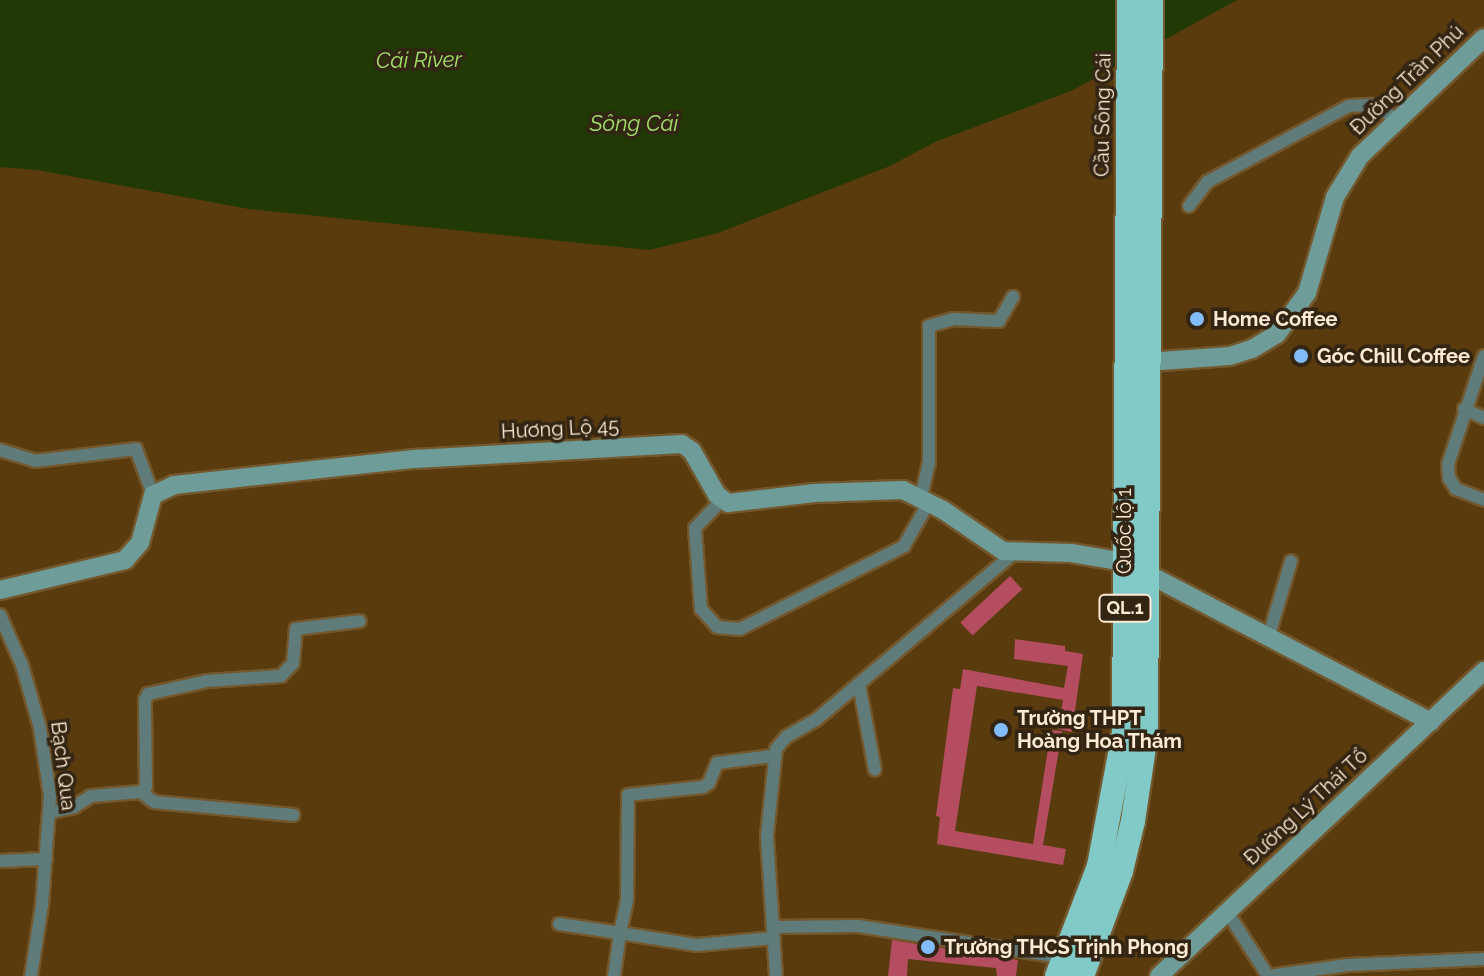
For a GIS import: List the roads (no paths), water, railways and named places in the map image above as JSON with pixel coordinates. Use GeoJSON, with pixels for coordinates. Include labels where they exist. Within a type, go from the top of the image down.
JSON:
{"type":"FeatureCollection","features":[{"type":"Feature","properties":{"kind":"highway","name":"Cầu Sông Cái"},"geometry":{"type":"LineString","coordinates":[[1129,0],[1137,226]]}},
{"type":"Feature","properties":{"kind":"highway","name":"QL.1"},"geometry":{"type":"LineString","coordinates":[[1137,226],[1151,0]]}},
{"type":"Feature","properties":{"kind":"highway","name":"Quốc lộ 1"},"geometry":{"type":"LineString","coordinates":[[1069,970],[1121,871],[1141,776],[1148,693],[1147,362],[1137,226]]}},
{"type":"Feature","properties":{"kind":"highway","name":"Quốc lộ 1"},"geometry":{"type":"LineString","coordinates":[[1069,970],[1099,866],[1119,773],[1126,694],[1125,562],[1137,226]]}},
{"type":"Feature","properties":{"kind":"street","name":"Đường Trần Phú"},"geometry":{"type":"LineString","coordinates":[[1147,362],[1230,356],[1252,349],[1277,334],[1295,314],[1312,282],[1342,183],[1367,148],[1484,38]]}},
{"type":"Feature","properties":{"kind":"street"},"geometry":{"type":"LineString","coordinates":[[1189,206],[1207,182],[1349,106],[1371,105],[1397,119]]}},
{"type":"Feature","properties":{"kind":"street"},"geometry":{"type":"LineString","coordinates":[[1013,297],[999,321],[963,319],[929,326],[929,463],[925,500],[904,546],[740,629],[717,627],[701,609],[695,528],[722,500],[733,503],[814,493],[903,490],[925,500],[994,547],[1013,554],[1082,554],[1125,562],[1431,722]]}},
{"type":"Feature","properties":{"kind":"street"},"geometry":{"type":"LineString","coordinates":[[1484,356],[1448,464],[1449,478],[1456,489],[1484,500]]}},
{"type":"Feature","properties":{"kind":"street"},"geometry":{"type":"LineString","coordinates":[[1464,409],[1484,418]]}},
{"type":"Feature","properties":{"kind":"street","name":"Hương Lộ 45"},"geometry":{"type":"LineString","coordinates":[[153,495],[168,487],[194,482],[415,459],[682,444],[692,451],[722,500]]}},
{"type":"Feature","properties":{"kind":"street"},"geometry":{"type":"LineString","coordinates":[[0,450],[35,461],[136,449],[153,495],[140,543],[125,560],[0,590]]}},
{"type":"Feature","properties":{"kind":"street"},"geometry":{"type":"LineString","coordinates":[[776,976],[767,835],[773,756],[786,737],[817,719],[1013,554]]}},
{"type":"Feature","properties":{"kind":"street"},"geometry":{"type":"LineString","coordinates":[[1269,635],[1291,561]]}},
{"type":"Feature","properties":{"kind":"street","name":"Bạch Qua"},"geometry":{"type":"LineString","coordinates":[[0,615],[22,665],[40,728],[51,812],[31,976]]}},
{"type":"Feature","properties":{"kind":"street"},"geometry":{"type":"LineString","coordinates":[[51,812],[74,807],[91,796],[141,792],[146,787],[145,700],[148,694],[207,681],[281,676],[293,663],[296,629],[360,621]]}},
{"type":"Feature","properties":{"kind":"street","name":"Đường Lý Thái Tổ"},"geometry":{"type":"LineString","coordinates":[[1159,976],[1226,910],[1482,678]]}},
{"type":"Feature","properties":{"kind":"street"},"geometry":{"type":"LineString","coordinates":[[859,684],[875,770]]}},
{"type":"Feature","properties":{"kind":"street"},"geometry":{"type":"LineString","coordinates":[[614,976],[627,899],[628,795],[703,787],[708,785],[721,761],[773,756]]}},
{"type":"Feature","properties":{"kind":"street"},"geometry":{"type":"LineString","coordinates":[[141,792],[154,802],[293,815]]}},
{"type":"Feature","properties":{"kind":"street"},"geometry":{"type":"LineString","coordinates":[[0,861],[46,859]]}},
{"type":"Feature","properties":{"kind":"street"},"geometry":{"type":"LineString","coordinates":[[1226,910],[1268,976],[1348,965],[1484,959]]}},
{"type":"Feature","properties":{"kind":"street"},"geometry":{"type":"LineString","coordinates":[[559,924],[697,945],[774,932],[858,926],[1069,970]]}},
{"type":"Feature","properties":{"kind":"water","name":"Sông Cái"},"geometry":{"type":"Polygon","coordinates":[[[0,0],[1237,0],[1073,90],[935,142],[890,166],[718,233],[649,250],[249,209],[37,170],[0,167],[0,0]]]}},
{"type":"Feature","properties":{"kind":"place","name":"Home Coffee"},"geometry":{"type":"Point","coordinates":[1197,319]}},
{"type":"Feature","properties":{"kind":"place","name":"Góc Chill Coffee"},"geometry":{"type":"Point","coordinates":[1301,356]}},
{"type":"Feature","properties":{"kind":"place","name":"Trường THPT Hoàng Hoa Thám"},"geometry":{"type":"Point","coordinates":[1001,730]}},
{"type":"Feature","properties":{"kind":"place","name":"Trường THCS Trịnh Phong"},"geometry":{"type":"Point","coordinates":[928,947]}},
{"type":"Feature","properties":{"kind":"water label","name":"Cái River"},"geometry":{"type":"Point","coordinates":[419,60]}}]}
